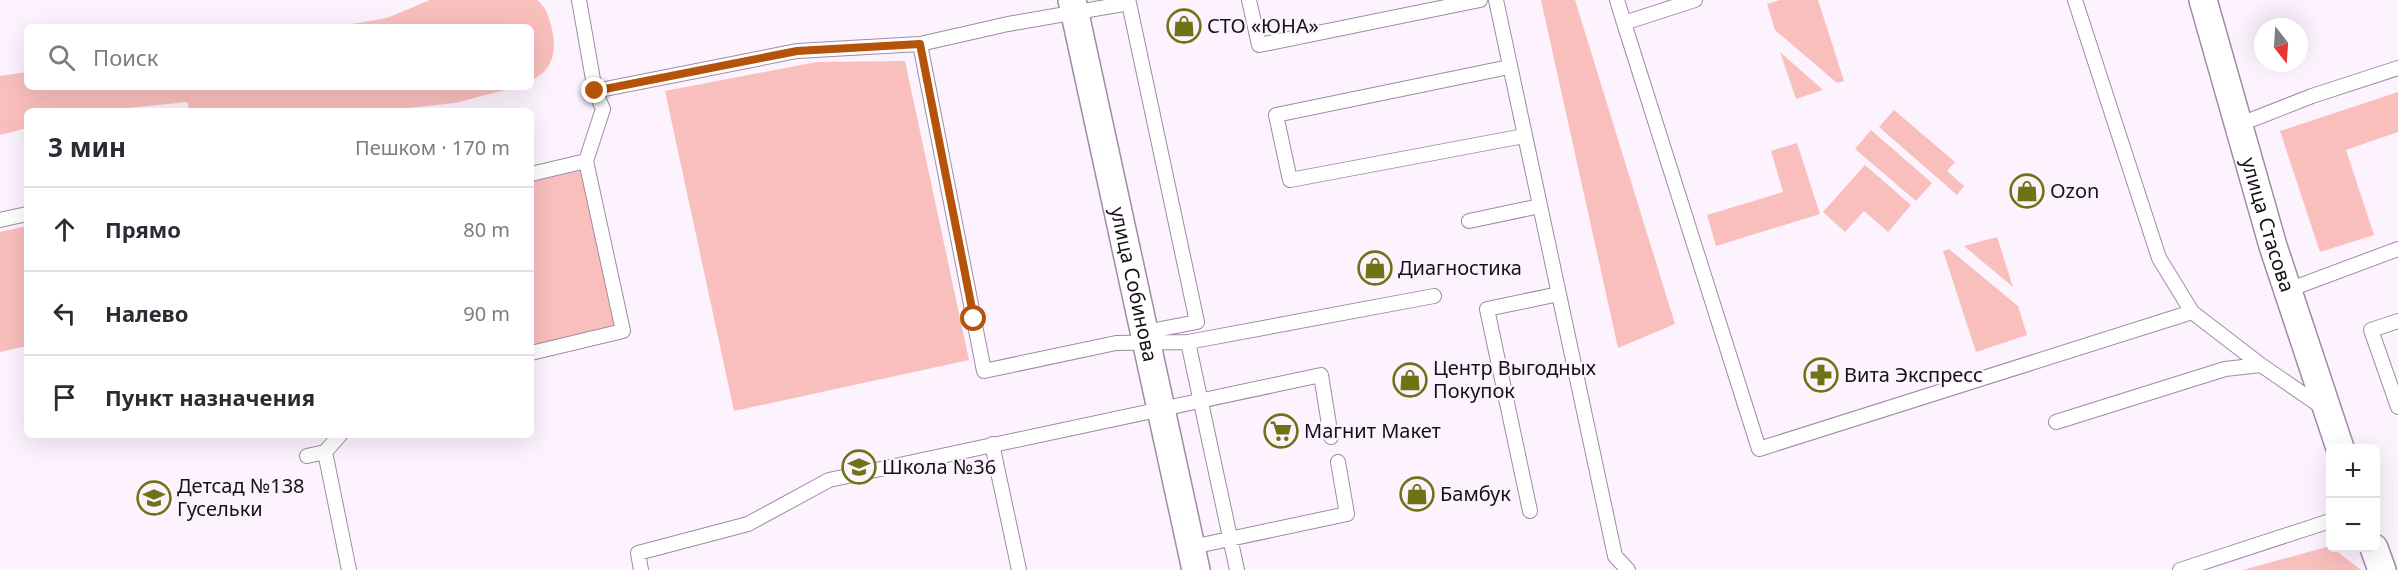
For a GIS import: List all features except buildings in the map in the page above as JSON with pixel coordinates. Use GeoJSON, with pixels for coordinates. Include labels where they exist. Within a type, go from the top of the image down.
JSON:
{"type":"FeatureCollection","features":[{"type":"Feature","properties":{"kind":"street","name":"улица Стасова"},"geometry":{"type":"LineString","coordinates":[[2203,0],[2288,290],[2339,444]]}},
{"type":"Feature","properties":{"kind":"street","name":"улица Собинова"},"geometry":{"type":"LineString","coordinates":[[1073,6],[1194,559]]}},
{"type":"Feature","properties":{"kind":"street"},"geometry":{"type":"LineString","coordinates":[[2375,552],[2382,570]]}},
{"type":"Feature","properties":{"kind":"lane"},"geometry":{"type":"LineString","coordinates":[[534,352],[623,331],[586,161],[603,109],[595,91],[579,0]]}},
{"type":"Feature","properties":{"kind":"lane"},"geometry":{"type":"LineString","coordinates":[[1249,0],[1259,45],[1425,5],[1480,0]]}},
{"type":"Feature","properties":{"kind":"lane"},"geometry":{"type":"LineString","coordinates":[[1497,0],[1509,67],[1615,556],[1628,570]]}},
{"type":"Feature","properties":{"kind":"lane"},"geometry":{"type":"LineString","coordinates":[[1617,0],[1759,449],[2192,312]]}},
{"type":"Feature","properties":{"kind":"lane"},"geometry":{"type":"LineString","coordinates":[[1624,23],[1695,0]]}},
{"type":"Feature","properties":{"kind":"lane"},"geometry":{"type":"LineString","coordinates":[[2075,0],[2159,258],[2192,312],[2261,365],[2328,410]]}},
{"type":"Feature","properties":{"kind":"lane"},"geometry":{"type":"LineString","coordinates":[[595,91],[797,51],[920,44],[1008,24],[1073,6],[1129,3],[1197,322],[1146,337],[984,371],[920,44]]}},
{"type":"Feature","properties":{"kind":"lane"},"geometry":{"type":"LineString","coordinates":[[1509,67],[1276,115],[1290,180],[1524,136]]}},
{"type":"Feature","properties":{"kind":"lane"},"geometry":{"type":"LineString","coordinates":[[2238,125],[2312,96],[2398,68]]}},
{"type":"Feature","properties":{"kind":"lane"},"geometry":{"type":"LineString","coordinates":[[534,173],[586,161]]}},
{"type":"Feature","properties":{"kind":"lane"},"geometry":{"type":"LineString","coordinates":[[1469,221],[1540,207]]}},
{"type":"Feature","properties":{"kind":"lane"},"geometry":{"type":"LineString","coordinates":[[0,220],[24,215]]}},
{"type":"Feature","properties":{"kind":"lane"},"geometry":{"type":"LineString","coordinates":[[2288,290],[2398,249]]}},
{"type":"Feature","properties":{"kind":"lane"},"geometry":{"type":"LineString","coordinates":[[1530,511],[1487,309],[1559,294]]}},
{"type":"Feature","properties":{"kind":"lane"},"geometry":{"type":"LineString","coordinates":[[1146,337],[1188,342],[1434,296]]}},
{"type":"Feature","properties":{"kind":"lane"},"geometry":{"type":"LineString","coordinates":[[2398,321],[2371,330],[2398,407]]}},
{"type":"Feature","properties":{"kind":"lane"},"geometry":{"type":"LineString","coordinates":[[1188,342],[1237,570]]}},
{"type":"Feature","properties":{"kind":"lane"},"geometry":{"type":"LineString","coordinates":[[2055,422],[2225,369],[2261,365]]}},
{"type":"Feature","properties":{"kind":"lane"},"geometry":{"type":"LineString","coordinates":[[641,570],[638,553],[748,524],[829,480],[1321,375],[1331,437]]}},
{"type":"Feature","properties":{"kind":"lane"},"geometry":{"type":"LineString","coordinates":[[307,456],[325,452],[337,438]]}},
{"type":"Feature","properties":{"kind":"lane"},"geometry":{"type":"LineString","coordinates":[[992,444],[1019,570]]}},
{"type":"Feature","properties":{"kind":"lane"},"geometry":{"type":"LineString","coordinates":[[325,452],[349,570]]}},
{"type":"Feature","properties":{"kind":"lane"},"geometry":{"type":"LineString","coordinates":[[1194,559],[1230,539],[1347,514],[1338,462]]}},
{"type":"Feature","properties":{"kind":"lane"},"geometry":{"type":"LineString","coordinates":[[2180,570],[2217,564],[2326,523]]}},
{"type":"Feature","properties":{"kind":"shaded area"},"geometry":{"type":"Polygon","coordinates":[[[430,0],[537,0],[547,13],[552,29],[554,45],[552,60],[549,66],[534,79],[534,24],[352,24],[387,18],[430,0]]]}},
{"type":"Feature","properties":{"kind":"shaded area"},"geometry":{"type":"Polygon","coordinates":[[[1541,0],[1575,0],[1675,324],[1618,348],[1541,0]]]}},
{"type":"Feature","properties":{"kind":"shaded area"},"geometry":{"type":"Polygon","coordinates":[[[1780,0],[1818,0],[1844,81],[1837,83],[1775,30],[1767,4],[1780,0]]]}},
{"type":"Feature","properties":{"kind":"shaded area"},"geometry":{"type":"Polygon","coordinates":[[[1780,52],[1823,90],[1796,99],[1780,52]]]}},
{"type":"Feature","properties":{"kind":"shaded area"},"geometry":{"type":"Polygon","coordinates":[[[905,61],[969,360],[734,411],[665,91],[817,62],[905,61]]]}},
{"type":"Feature","properties":{"kind":"shaded area"},"geometry":{"type":"Polygon","coordinates":[[[24,72],[24,90],[505,90],[455,103],[408,108],[189,108],[187,102],[128,108],[24,108],[24,129],[0,135],[0,76],[24,72]]]}},
{"type":"Feature","properties":{"kind":"shaded area"},"geometry":{"type":"Polygon","coordinates":[[[2398,92],[2398,132],[2346,150],[2374,235],[2320,252],[2280,131],[2398,92]]]}},
{"type":"Feature","properties":{"kind":"shaded area"},"geometry":{"type":"Polygon","coordinates":[[[1894,110],[1955,162],[1947,171],[1964,186],[1957,195],[1879,127],[1894,110]]]}},
{"type":"Feature","properties":{"kind":"shaded area"},"geometry":{"type":"Polygon","coordinates":[[[1871,130],[1932,183],[1916,201],[1855,149],[1871,130]]]}},
{"type":"Feature","properties":{"kind":"shaded area"},"geometry":{"type":"Polygon","coordinates":[[[1797,143],[1820,214],[1716,246],[1707,215],[1783,192],[1771,151],[1797,143]]]}},
{"type":"Feature","properties":{"kind":"shaded area"},"geometry":{"type":"Polygon","coordinates":[[[1865,165],[1911,205],[1888,232],[1864,211],[1845,232],[1823,212],[1865,165]]]}},
{"type":"Feature","properties":{"kind":"shaded area"},"geometry":{"type":"Polygon","coordinates":[[[582,170],[619,327],[534,346],[534,181],[582,170]]]}},
{"type":"Feature","properties":{"kind":"shaded area"},"geometry":{"type":"Polygon","coordinates":[[[24,227],[24,347],[0,352],[0,232],[24,227]]]}},
{"type":"Feature","properties":{"kind":"shaded area"},"geometry":{"type":"Polygon","coordinates":[[[1997,237],[2013,287],[1964,246],[1997,237]]]}},
{"type":"Feature","properties":{"kind":"shaded area"},"geometry":{"type":"Polygon","coordinates":[[[1949,249],[2018,306],[2027,335],[1976,352],[1943,251],[1949,249]]]}},
{"type":"Feature","properties":{"kind":"shaded area"},"geometry":{"type":"Polygon","coordinates":[[[2326,547],[2326,552],[2338,552],[2361,570],[2243,570],[2326,547]]]}},
{"type":"Feature","properties":{"kind":"place","name":"СТО «ЮНА»"},"geometry":{"type":"Point","coordinates":[1184,26]}},
{"type":"Feature","properties":{"kind":"place","name":"Ozon"},"geometry":{"type":"Point","coordinates":[2027,191]}},
{"type":"Feature","properties":{"kind":"place","name":"Диагностика"},"geometry":{"type":"Point","coordinates":[1375,268]}},
{"type":"Feature","properties":{"kind":"place","name":"Вита Экспресс"},"geometry":{"type":"Point","coordinates":[1821,375]}},
{"type":"Feature","properties":{"kind":"place","name":"Центр Выгодных Покупок"},"geometry":{"type":"Point","coordinates":[1410,380]}},
{"type":"Feature","properties":{"kind":"place","name":"Магнит Макет"},"geometry":{"type":"Point","coordinates":[1281,431]}},
{"type":"Feature","properties":{"kind":"place","name":"Школа №36"},"geometry":{"type":"Point","coordinates":[859,467]}},
{"type":"Feature","properties":{"kind":"place","name":"Бамбук"},"geometry":{"type":"Point","coordinates":[1417,494]}},
{"type":"Feature","properties":{"kind":"place","name":"Детсад №138 Гусельки"},"geometry":{"type":"Point","coordinates":[154,498]}},
{"type":"Feature","properties":{"kind":"route"},"geometry":{"type":"LineString","coordinates":[[595,91],[797,51],[920,44],[974,319]]}}]}
